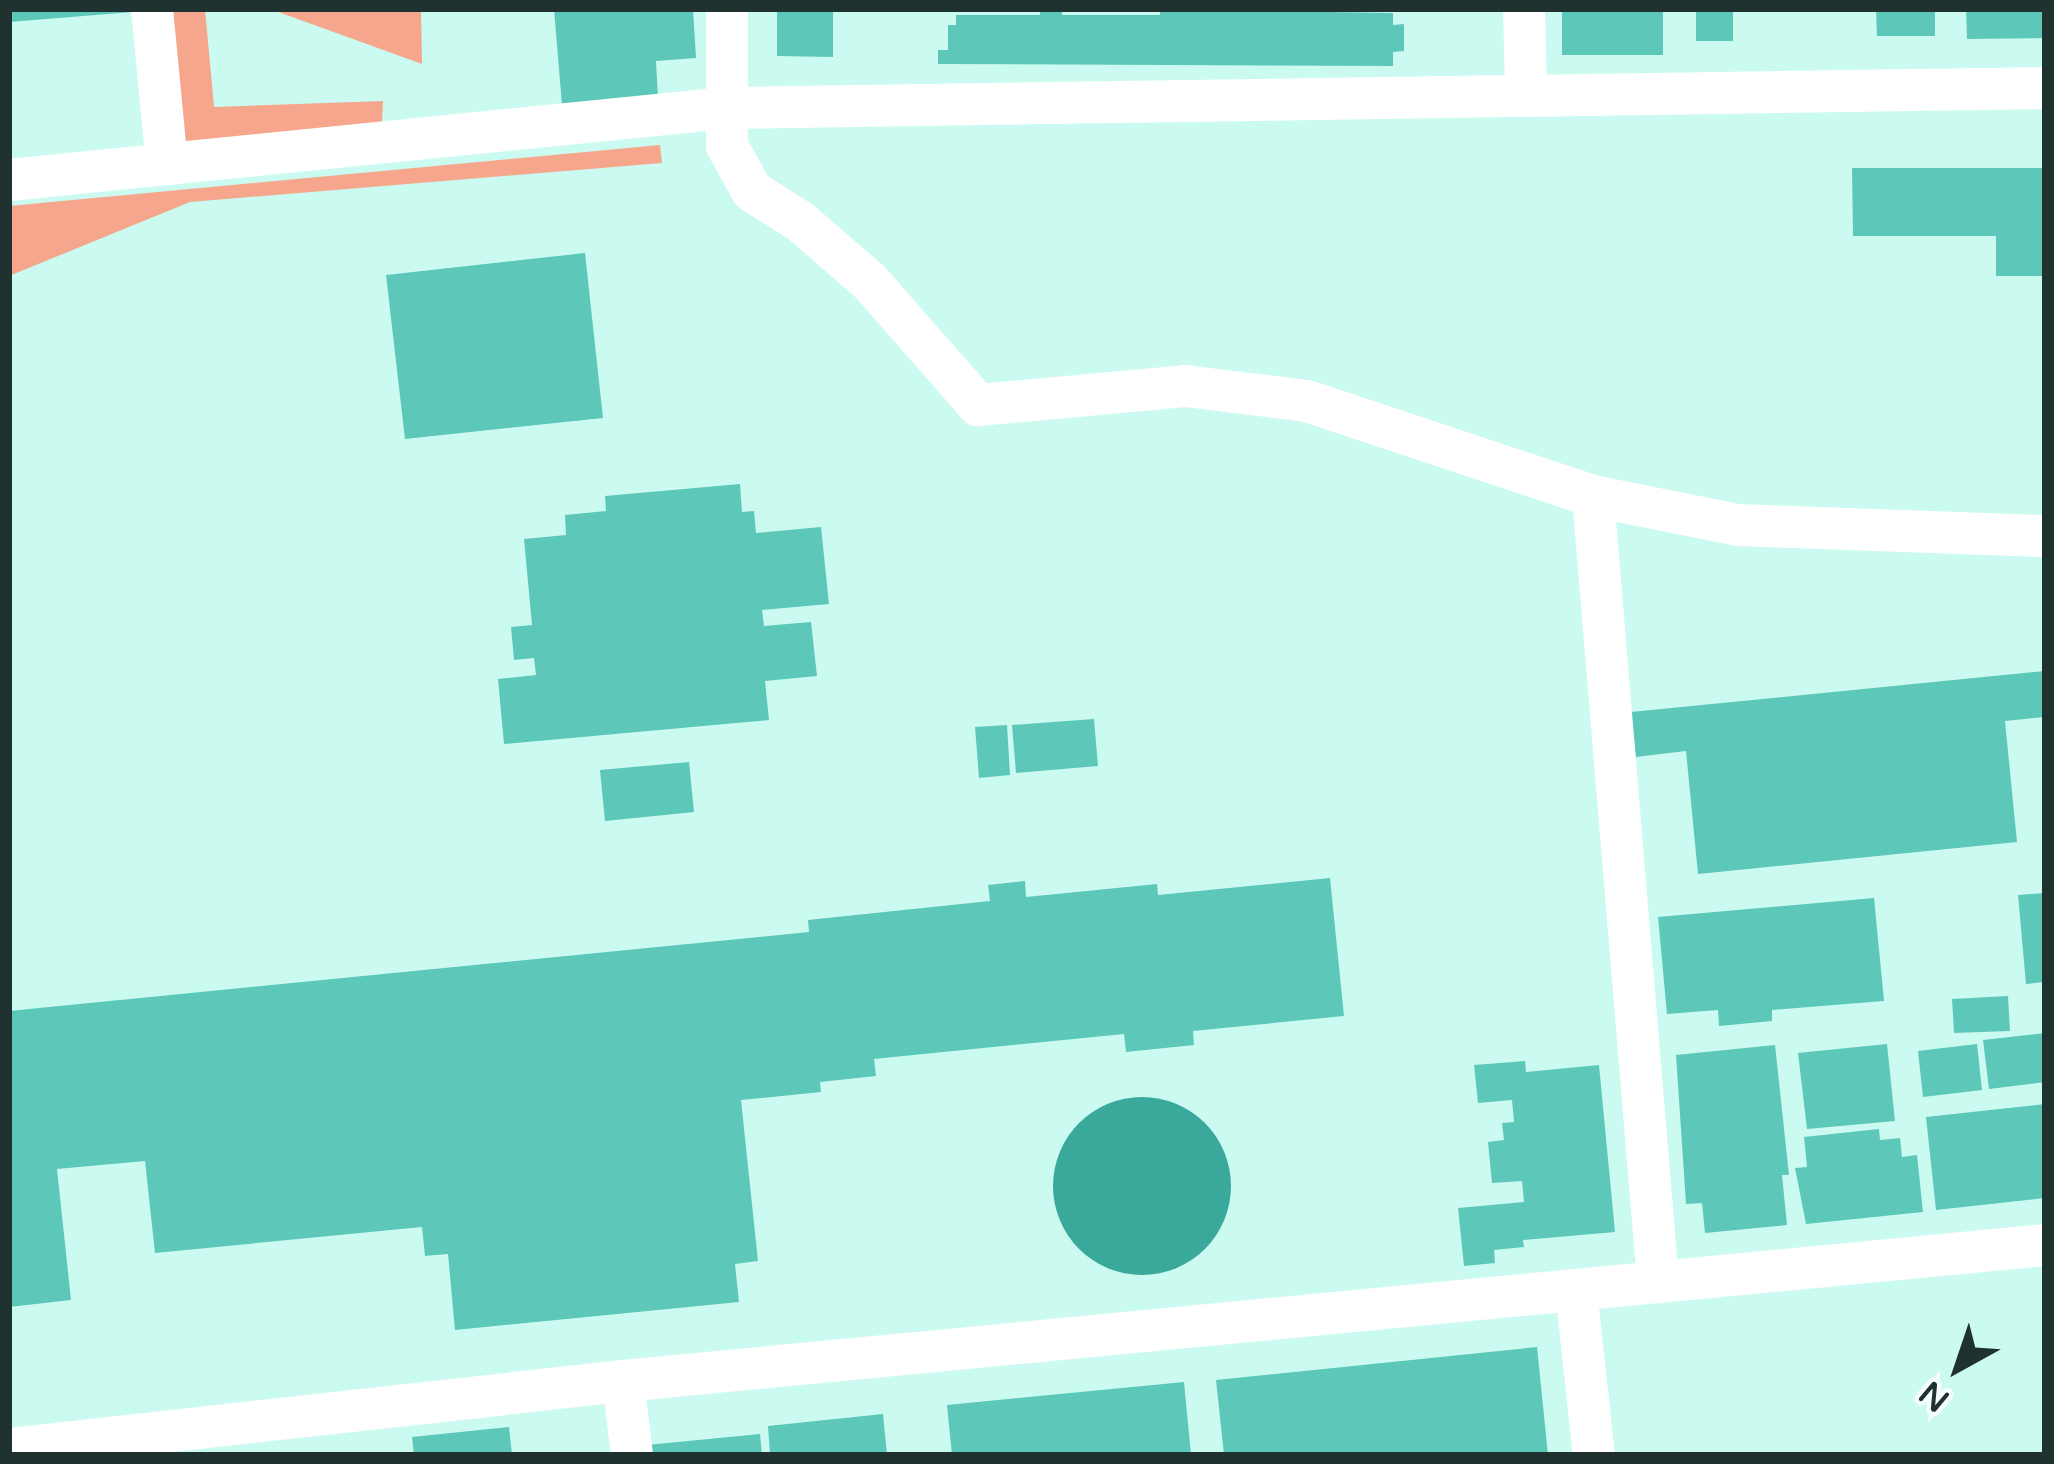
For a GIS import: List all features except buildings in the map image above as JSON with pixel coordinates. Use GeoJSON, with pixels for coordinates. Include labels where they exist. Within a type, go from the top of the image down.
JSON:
{"type":"FeatureCollection","features":[{"type":"Feature","properties":{"kind":"street"},"geometry":{"type":"LineString","coordinates":[[152,9],[167,164]]}},
{"type":"Feature","properties":{"kind":"street"},"geometry":{"type":"LineString","coordinates":[[727,9],[727,146],[752,191],[801,222],[870,282],[978,405],[1185,386],[1307,401],[1593,496],[1738,525],[2045,536]]}},
{"type":"Feature","properties":{"kind":"street"},"geometry":{"type":"LineString","coordinates":[[1524,9],[1526,92]]}},
{"type":"Feature","properties":{"kind":"street"},"geometry":{"type":"LineString","coordinates":[[9,180],[728,108],[1526,92],[2045,88]]}},
{"type":"Feature","properties":{"kind":"street"},"geometry":{"type":"LineString","coordinates":[[1593,496],[1658,1282]]}},
{"type":"Feature","properties":{"kind":"street"},"geometry":{"type":"LineString","coordinates":[[9,1449],[63,1448],[623,1382],[2045,1245]]}},
{"type":"Feature","properties":{"kind":"street"},"geometry":{"type":"LineString","coordinates":[[1576,1290],[1594,1455]]}},
{"type":"Feature","properties":{"kind":"street"},"geometry":{"type":"LineString","coordinates":[[623,1382],[632,1455]]}},
{"type":"Feature","properties":{"kind":"shaded area"},"geometry":{"type":"Polygon","coordinates":[[[166,9],[205,9],[214,107],[383,101],[382,123],[179,143],[166,9]]]}},
{"type":"Feature","properties":{"kind":"shaded area"},"geometry":{"type":"Polygon","coordinates":[[[270,9],[421,9],[422,64],[270,9]]]}},
{"type":"Feature","properties":{"kind":"shaded area"},"geometry":{"type":"Polygon","coordinates":[[[660,145],[662,163],[190,202],[9,276],[9,206],[660,145]]]}},
{"type":"Feature","properties":{"kind":"shaded area"},"geometry":{"type":"Polygon","coordinates":[[[1142,1097],[1176,1103],[1205,1123],[1225,1152],[1231,1186],[1225,1220],[1205,1249],[1176,1269],[1142,1275],[1108,1269],[1079,1249],[1059,1220],[1053,1186],[1059,1152],[1079,1123],[1108,1103],[1142,1097]]]}}]}
